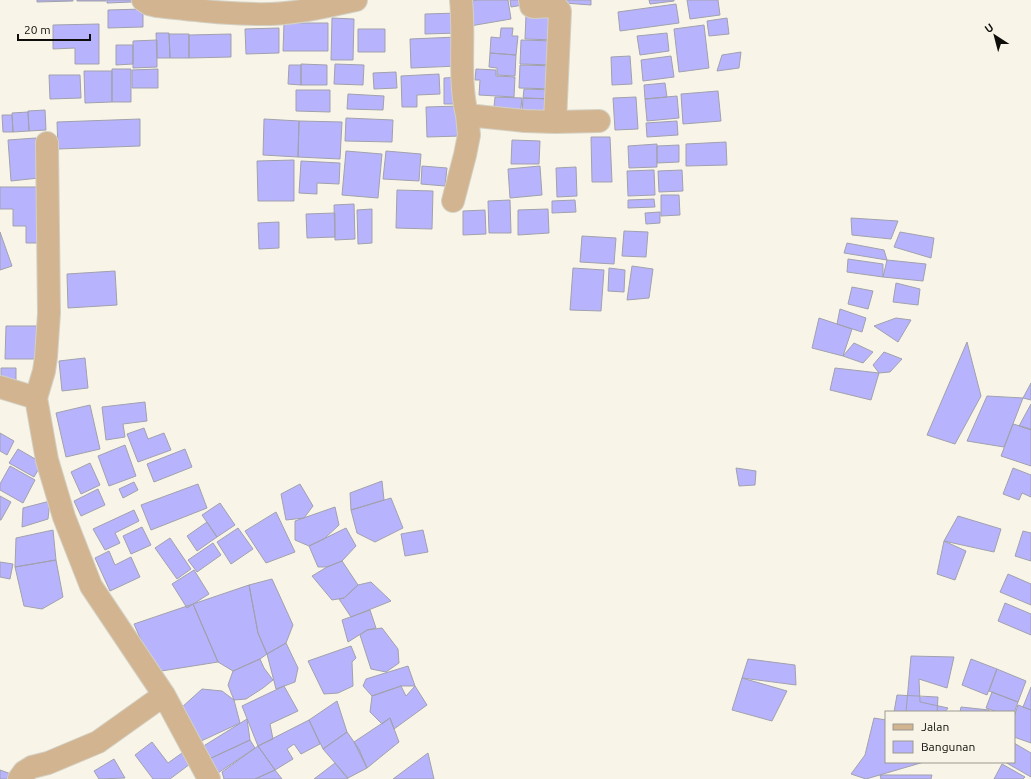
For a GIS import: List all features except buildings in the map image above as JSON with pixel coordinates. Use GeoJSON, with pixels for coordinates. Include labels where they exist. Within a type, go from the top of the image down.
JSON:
{"type":"FeatureCollection","features":[{"type":"Feature","properties":{"kind":"street"},"geometry":{"type":"LineString","coordinates":[[143,0],[149,4],[158,6],[240,14],[273,14],[300,11],[356,0]]}},
{"type":"Feature","properties":{"kind":"street"},"geometry":{"type":"LineString","coordinates":[[453,201],[469,136],[463,94],[461,0]]}},
{"type":"Feature","properties":{"kind":"street"},"geometry":{"type":"LineString","coordinates":[[530,0],[531,6],[533,7],[556,6],[560,11],[555,122]]}},
{"type":"Feature","properties":{"kind":"street"},"geometry":{"type":"LineString","coordinates":[[467,115],[555,122],[599,121]]}},
{"type":"Feature","properties":{"kind":"street"},"geometry":{"type":"LineString","coordinates":[[47,143],[49,312],[44,371],[36,398],[47,460],[64,517],[91,586],[164,695],[209,779]]}},
{"type":"Feature","properties":{"kind":"street"},"geometry":{"type":"LineString","coordinates":[[0,386],[36,398]]}},
{"type":"Feature","properties":{"kind":"street"},"geometry":{"type":"LineString","coordinates":[[19,779],[24,772],[32,767],[48,763],[98,742],[164,695]]}}]}
